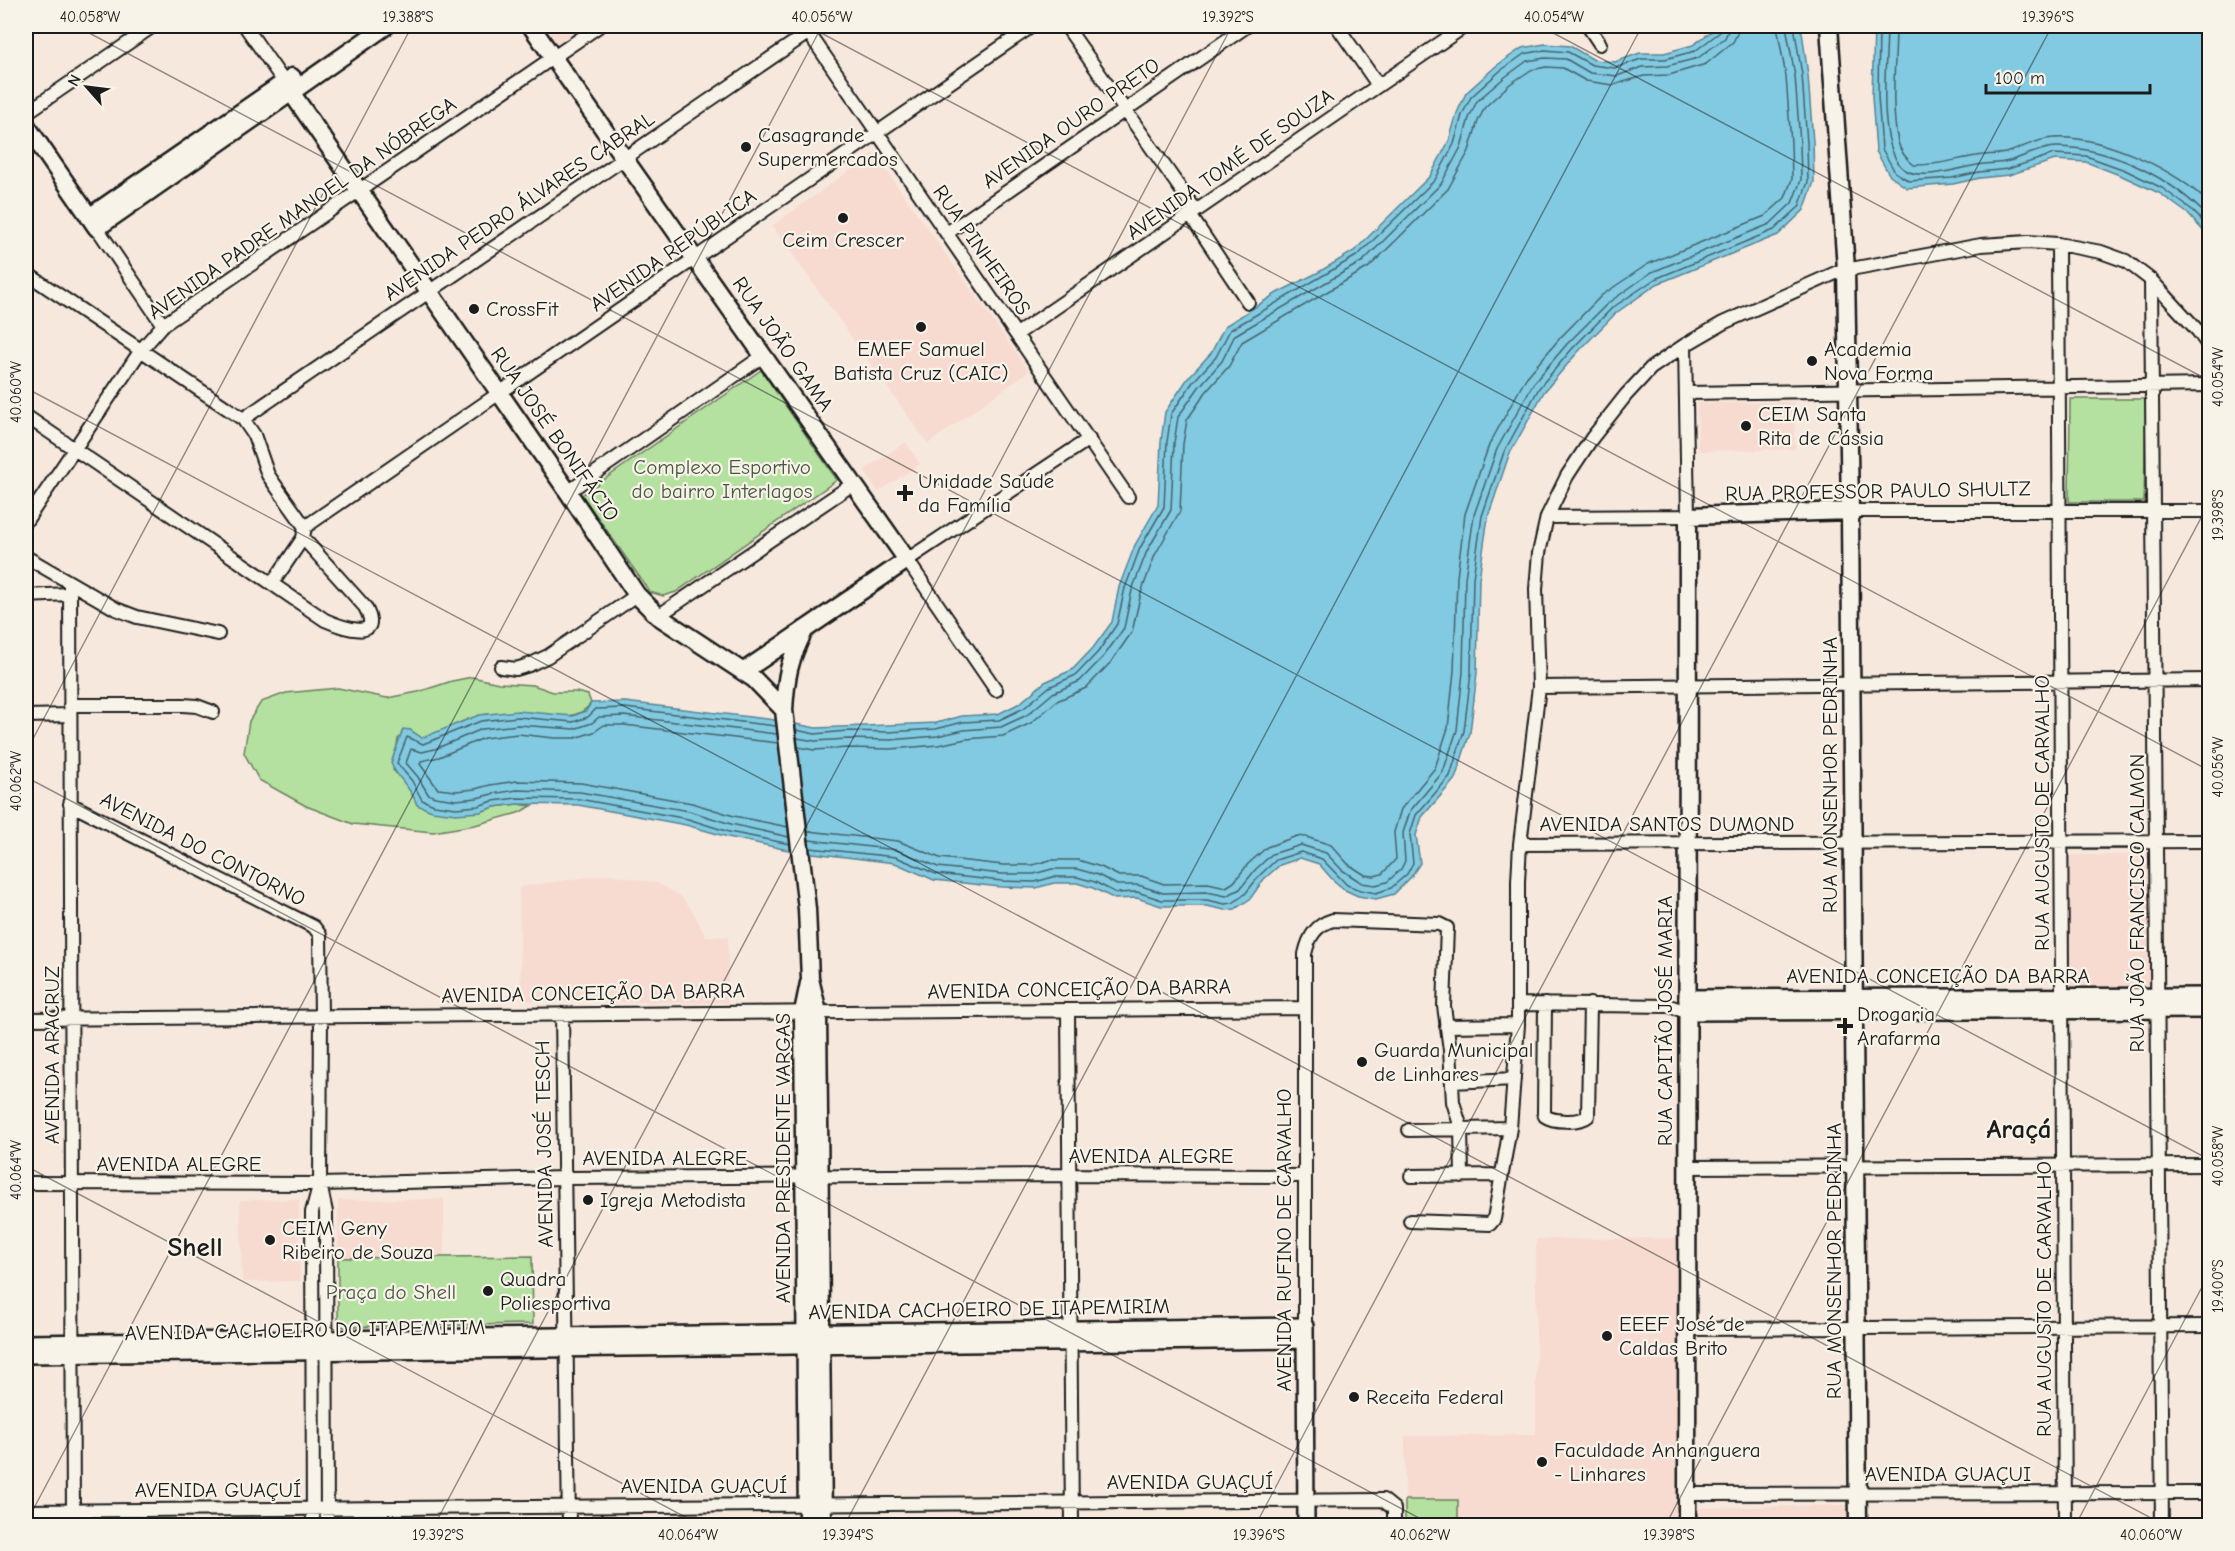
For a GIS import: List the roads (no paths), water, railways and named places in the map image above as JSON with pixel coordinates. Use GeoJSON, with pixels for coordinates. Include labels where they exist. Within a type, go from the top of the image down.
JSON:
{"type":"FeatureCollection","features":[{"type":"Feature","properties":{"kind":"main road"},"geometry":{"type":"LineString","coordinates":[[26,125],[93,223],[287,87],[367,26]]}},
{"type":"Feature","properties":{"kind":"main road"},"geometry":{"type":"LineString","coordinates":[[287,87],[386,26]]}},
{"type":"Feature","properties":{"kind":"main road","name":"RUA JOÃO GAMA"},"geometry":{"type":"LineString","coordinates":[[531,26],[907,560]]}},
{"type":"Feature","properties":{"kind":"main road","name":"RUA MONSENHOR PEDRINHA"},"geometry":{"type":"LineString","coordinates":[[1830,26],[1846,269],[1858,1526]]}},
{"type":"Feature","properties":{"kind":"main road","name":"RUA JOSÉ BONIFÁCIO"},"geometry":{"type":"LineString","coordinates":[[287,87],[637,595],[658,616],[754,679],[785,714]]}},
{"type":"Feature","properties":{"kind":"main road","name":"RUA PROFESSOR PAULO SHULTZ"},"geometry":{"type":"LineString","coordinates":[[1688,516],[1850,511]]}},
{"type":"Feature","properties":{"kind":"main road","name":"RUA CAPITÃO JOSÉ MARIA"},"geometry":{"type":"LineString","coordinates":[[1687,1526],[1688,516]]}},
{"type":"Feature","properties":{"kind":"main road"},"geometry":{"type":"LineString","coordinates":[[744,671],[907,560]]}},
{"type":"Feature","properties":{"kind":"main road","name":"AVENIDA PRESIDENTE VARGAS"},"geometry":{"type":"LineString","coordinates":[[805,629],[792,656],[786,678],[785,714],[807,909],[811,1012],[815,1504],[823,1526]]}},
{"type":"Feature","properties":{"kind":"main road","name":"AVENIDA PRESIDENTE VARGAS"},"geometry":{"type":"LineString","coordinates":[[807,1526],[815,1504]]}},
{"type":"Feature","properties":{"kind":"street"},"geometry":{"type":"LineString","coordinates":[[26,113],[153,26]]}},
{"type":"Feature","properties":{"kind":"street","name":"RUA JOSÉ BONIFÁCIO"},"geometry":{"type":"LineString","coordinates":[[245,26],[287,87]]}},
{"type":"Feature","properties":{"kind":"street","name":"AVENIDA PADRE MANOEL DA NÓBREGA"},"geometry":{"type":"LineString","coordinates":[[26,521],[141,350],[163,325],[599,26]]}},
{"type":"Feature","properties":{"kind":"street","name":"AVENIDA REPÚBLICA"},"geometry":{"type":"LineString","coordinates":[[272,584],[304,532],[500,393],[1032,26]]}},
{"type":"Feature","properties":{"kind":"street"},"geometry":{"type":"LineString","coordinates":[[1066,26],[1193,213],[1248,302]]}},
{"type":"Feature","properties":{"kind":"street","name":"AVENIDA OURO PRETO"},"geometry":{"type":"LineString","coordinates":[[947,233],[1247,26]]}},
{"type":"Feature","properties":{"kind":"street"},"geometry":{"type":"LineString","coordinates":[[1337,26],[1378,86]]}},
{"type":"Feature","properties":{"kind":"street","name":"AVENIDA TOMÉ DE SOUZA"},"geometry":{"type":"LineString","coordinates":[[1017,334],[1465,26]]}},
{"type":"Feature","properties":{"kind":"street"},"geometry":{"type":"LineString","coordinates":[[1588,26],[1600,44]]}},
{"type":"Feature","properties":{"kind":"street","name":"RUA PINHEIROS"},"geometry":{"type":"LineString","coordinates":[[810,28],[877,132],[1128,497]]}},
{"type":"Feature","properties":{"kind":"street","name":"AVENIDA PEDRO ÁLVARES CABRAL"},"geometry":{"type":"LineString","coordinates":[[243,419],[810,28]]}},
{"type":"Feature","properties":{"kind":"street"},"geometry":{"type":"LineString","coordinates":[[93,223],[163,325]]}},
{"type":"Feature","properties":{"kind":"street"},"geometry":{"type":"LineString","coordinates":[[1410,1221],[1490,1224],[1492,1222],[1510,1128],[1518,1025],[1518,881],[1520,844],[1539,687],[1536,589],[1539,553],[1547,517],[1568,476],[1626,395],[1651,368],[1723,323],[1846,269],[1981,245],[2028,242],[2058,244],[2101,252],[2126,261],[2151,280],[2198,331],[2210,348]]}},
{"type":"Feature","properties":{"kind":"street","name":"RUA AUGUSTO DE CARVALHO"},"geometry":{"type":"LineString","coordinates":[[2058,244],[2065,1526]]}},
{"type":"Feature","properties":{"kind":"street"},"geometry":{"type":"LineString","coordinates":[[26,273],[243,419],[254,435],[268,475],[304,532],[364,607],[370,617],[370,623],[361,630],[346,629],[325,620],[26,416]]}},
{"type":"Feature","properties":{"kind":"street","name":"RUA JOÃO FRANCISCO CALMON"},"geometry":{"type":"LineString","coordinates":[[2151,280],[2162,1526]]}},
{"type":"Feature","properties":{"kind":"street"},"geometry":{"type":"LineString","coordinates":[[1685,345],[1688,516]]}},
{"type":"Feature","properties":{"kind":"street"},"geometry":{"type":"LineString","coordinates":[[568,492],[763,356]]}},
{"type":"Feature","properties":{"kind":"street"},"geometry":{"type":"LineString","coordinates":[[1686,393],[2210,385]]}},
{"type":"Feature","properties":{"kind":"street"},"geometry":{"type":"LineString","coordinates":[[907,560],[1089,439]]}},
{"type":"Feature","properties":{"kind":"street"},"geometry":{"type":"LineString","coordinates":[[658,616],[853,484]]}},
{"type":"Feature","properties":{"kind":"street","name":"RUA PROFESSOR PAULO SHULTZ"},"geometry":{"type":"LineString","coordinates":[[1850,511],[2210,512]]}},
{"type":"Feature","properties":{"kind":"street","name":"RUA PROFESSOR PAULO SHULTZ"},"geometry":{"type":"LineString","coordinates":[[1547,517],[1688,516]]}},
{"type":"Feature","properties":{"kind":"street"},"geometry":{"type":"LineString","coordinates":[[26,556],[69,589],[116,609],[218,634]]}},
{"type":"Feature","properties":{"kind":"street","name":"RUA JOÃO GAMA"},"geometry":{"type":"LineString","coordinates":[[907,560],[996,690]]}},
{"type":"Feature","properties":{"kind":"street"},"geometry":{"type":"LineString","coordinates":[[26,596],[69,589]]}},
{"type":"Feature","properties":{"kind":"street","name":"AVENIDA ARACRUZ"},"geometry":{"type":"LineString","coordinates":[[69,589],[74,1526]]}},
{"type":"Feature","properties":{"kind":"street"},"geometry":{"type":"LineString","coordinates":[[501,667],[516,669],[548,656],[637,595]]}},
{"type":"Feature","properties":{"kind":"street"},"geometry":{"type":"LineString","coordinates":[[1539,687],[2210,680]]}},
{"type":"Feature","properties":{"kind":"street"},"geometry":{"type":"LineString","coordinates":[[26,716],[70,710],[183,705],[197,706],[213,712]]}},
{"type":"Feature","properties":{"kind":"street","name":"AVENIDA DO CONTORNO"},"geometry":{"type":"LineString","coordinates":[[70,804],[318,930],[321,1016]]}},
{"type":"Feature","properties":{"kind":"street","name":"AVENIDA SANTOS DUMOND"},"geometry":{"type":"LineString","coordinates":[[1520,844],[2210,842]]}},
{"type":"Feature","properties":{"kind":"street","name":"AVENIDA RUFINO DE CARVALHO"},"geometry":{"type":"LineString","coordinates":[[1306,1526],[1305,954],[1308,940],[1323,923],[1333,920],[1444,926],[1449,932],[1444,1006],[1446,1026]]}},
{"type":"Feature","properties":{"kind":"street","name":"AVENIDA CONCEIÇÃO DA BARRA"},"geometry":{"type":"LineString","coordinates":[[1519,1004],[1669,1006],[2157,1003],[2210,996]]}},
{"type":"Feature","properties":{"kind":"street","name":"AVENIDA CONCEIÇÃO DA BARRA"},"geometry":{"type":"LineString","coordinates":[[2157,1003],[2210,1010]]}},
{"type":"Feature","properties":{"kind":"street"},"geometry":{"type":"LineString","coordinates":[[1545,1004],[1545,1116],[1551,1120],[1584,1120],[1589,1113],[1590,1005]]}},
{"type":"Feature","properties":{"kind":"street","name":"AVENIDA CONCEIÇÃO DA BARRA"},"geometry":{"type":"LineString","coordinates":[[26,1019],[1305,1008]]}},
{"type":"Feature","properties":{"kind":"street"},"geometry":{"type":"LineString","coordinates":[[1068,1010],[1072,1526]]}},
{"type":"Feature","properties":{"kind":"street","name":"AVENIDA JOSÉ TESCH"},"geometry":{"type":"LineString","coordinates":[[562,1014],[568,1526]]}},
{"type":"Feature","properties":{"kind":"street"},"geometry":{"type":"LineString","coordinates":[[313,1526],[326,1212],[320,1184],[321,1016]]}},
{"type":"Feature","properties":{"kind":"street"},"geometry":{"type":"LineString","coordinates":[[1462,1176],[1461,1128],[1453,1102],[1446,1026],[1518,1025]]}},
{"type":"Feature","properties":{"kind":"street"},"geometry":{"type":"LineString","coordinates":[[1452,1082],[1514,1079]]}},
{"type":"Feature","properties":{"kind":"street"},"geometry":{"type":"LineString","coordinates":[[1409,1130],[1510,1128]]}},
{"type":"Feature","properties":{"kind":"street"},"geometry":{"type":"LineString","coordinates":[[1687,1167],[2210,1166]]}},
{"type":"Feature","properties":{"kind":"street"},"geometry":{"type":"LineString","coordinates":[[1411,1176],[1502,1175]]}},
{"type":"Feature","properties":{"kind":"street","name":"AVENIDA ALEGRE"},"geometry":{"type":"LineString","coordinates":[[26,1183],[320,1184],[564,1178],[812,1176],[1305,1176]]}},
{"type":"Feature","properties":{"kind":"street"},"geometry":{"type":"LineString","coordinates":[[1687,1329],[2210,1326]]}},
{"type":"Feature","properties":{"kind":"street"},"geometry":{"type":"LineString","coordinates":[[813,1339],[1305,1333]]}},
{"type":"Feature","properties":{"kind":"street","name":"AVENIDA CACHOEIRO DE ITAPEMIRIM"},"geometry":{"type":"LineString","coordinates":[[26,1343],[73,1348],[813,1339]]}},
{"type":"Feature","properties":{"kind":"street"},"geometry":{"type":"LineString","coordinates":[[320,1345],[327,1526]]}},
{"type":"Feature","properties":{"kind":"street"},"geometry":{"type":"LineString","coordinates":[[26,1355],[73,1348]]}},
{"type":"Feature","properties":{"kind":"street","name":"AVENIDA GUAÇUI"},"geometry":{"type":"LineString","coordinates":[[1687,1494],[2210,1493]]}},
{"type":"Feature","properties":{"kind":"street","name":"AVENIDA GUAÇUÍ"},"geometry":{"type":"LineString","coordinates":[[26,1511],[1383,1500],[1394,1509],[1394,1526]]}},
{"type":"Feature","properties":{"kind":"water"},"geometry":{"type":"Polygon","coordinates":[[[1719,26],[1798,26],[1802,32],[1808,75],[1814,182],[1804,210],[1778,235],[1657,284],[1616,313],[1577,353],[1544,392],[1509,455],[1488,517],[1479,579],[1477,673],[1470,733],[1455,779],[1422,817],[1416,835],[1420,863],[1411,877],[1394,894],[1376,899],[1358,896],[1345,890],[1319,864],[1300,858],[1280,865],[1264,879],[1250,899],[1235,909],[1225,910],[1207,906],[1161,906],[1137,898],[1115,899],[1077,883],[1054,883],[1036,888],[934,880],[895,863],[788,850],[686,825],[578,805],[517,804],[494,807],[480,812],[456,814],[432,811],[417,805],[394,769],[391,763],[403,729],[410,730],[422,738],[479,715],[518,711],[573,716],[586,711],[591,703],[625,702],[775,720],[816,728],[936,723],[962,716],[998,714],[1020,703],[1045,682],[1072,670],[1093,648],[1112,622],[1119,587],[1135,545],[1158,505],[1165,412],[1188,378],[1211,353],[1225,326],[1277,293],[1354,251],[1430,176],[1449,141],[1457,113],[1466,93],[1496,66],[1522,48],[1545,44],[1570,46],[1594,60],[1615,62],[1640,53],[1664,53],[1693,45],[1719,26]]]}},
{"type":"Feature","properties":{"kind":"water"},"geometry":{"type":"Polygon","coordinates":[[[1874,26],[2209,26],[2209,237],[2187,213],[2159,193],[2086,162],[2055,160],[2009,175],[1953,184],[1907,188],[1890,176],[1876,151],[1872,97],[1874,26]]]}},
{"type":"Feature","properties":{"kind":"place","name":"Casagrande Supermercados"},"geometry":{"type":"Point","coordinates":[746,147]}},
{"type":"Feature","properties":{"kind":"place","name":"Ceim Crescer"},"geometry":{"type":"Point","coordinates":[843,218]}},
{"type":"Feature","properties":{"kind":"place","name":"CrossFit"},"geometry":{"type":"Point","coordinates":[474,309]}},
{"type":"Feature","properties":{"kind":"place","name":"EMEF Samuel Batista Cruz (CAIC)"},"geometry":{"type":"Point","coordinates":[921,327]}},
{"type":"Feature","properties":{"kind":"place","name":"Academia Nova Forma"},"geometry":{"type":"Point","coordinates":[1812,361]}},
{"type":"Feature","properties":{"kind":"place","name":"CEIM Santa Rita de Cássia"},"geometry":{"type":"Point","coordinates":[1746,426]}},
{"type":"Feature","properties":{"kind":"place","name":"Unidade Saúde da Família"},"geometry":{"type":"Point","coordinates":[905,493]}},
{"type":"Feature","properties":{"kind":"place","name":"Drogaria Arafarma"},"geometry":{"type":"Point","coordinates":[1845,1026]}},
{"type":"Feature","properties":{"kind":"place","name":"Guarda Municipal de Linhares"},"geometry":{"type":"Point","coordinates":[1362,1062]}},
{"type":"Feature","properties":{"kind":"place","name":"Igreja Metodista"},"geometry":{"type":"Point","coordinates":[588,1200]}},
{"type":"Feature","properties":{"kind":"place","name":"CEIM Geny Ribeiro de Souza"},"geometry":{"type":"Point","coordinates":[270,1240]}},
{"type":"Feature","properties":{"kind":"place","name":"Quadra Poliesportiva"},"geometry":{"type":"Point","coordinates":[488,1291]}},
{"type":"Feature","properties":{"kind":"place","name":"EEEF José de Caldas Brito"},"geometry":{"type":"Point","coordinates":[1607,1336]}},
{"type":"Feature","properties":{"kind":"place","name":"Receita Federal"},"geometry":{"type":"Point","coordinates":[1354,1397]}},
{"type":"Feature","properties":{"kind":"place","name":"Faculdade Anhanguera - Linhares"},"geometry":{"type":"Point","coordinates":[1542,1462]}},
{"type":"Feature","properties":{"kind":"district","name":"Araçá"},"geometry":{"type":"Point","coordinates":[2019,1129]}},
{"type":"Feature","properties":{"kind":"district","name":"Shell"},"geometry":{"type":"Point","coordinates":[195,1247]}},
{"type":"Feature","properties":{"kind":"park label","name":"Complexo Esportivo do bairro Interlagos"},"geometry":{"type":"Point","coordinates":[722,479]}},
{"type":"Feature","properties":{"kind":"park label","name":"Praça do Shell"},"geometry":{"type":"Point","coordinates":[391,1292]}}]}
